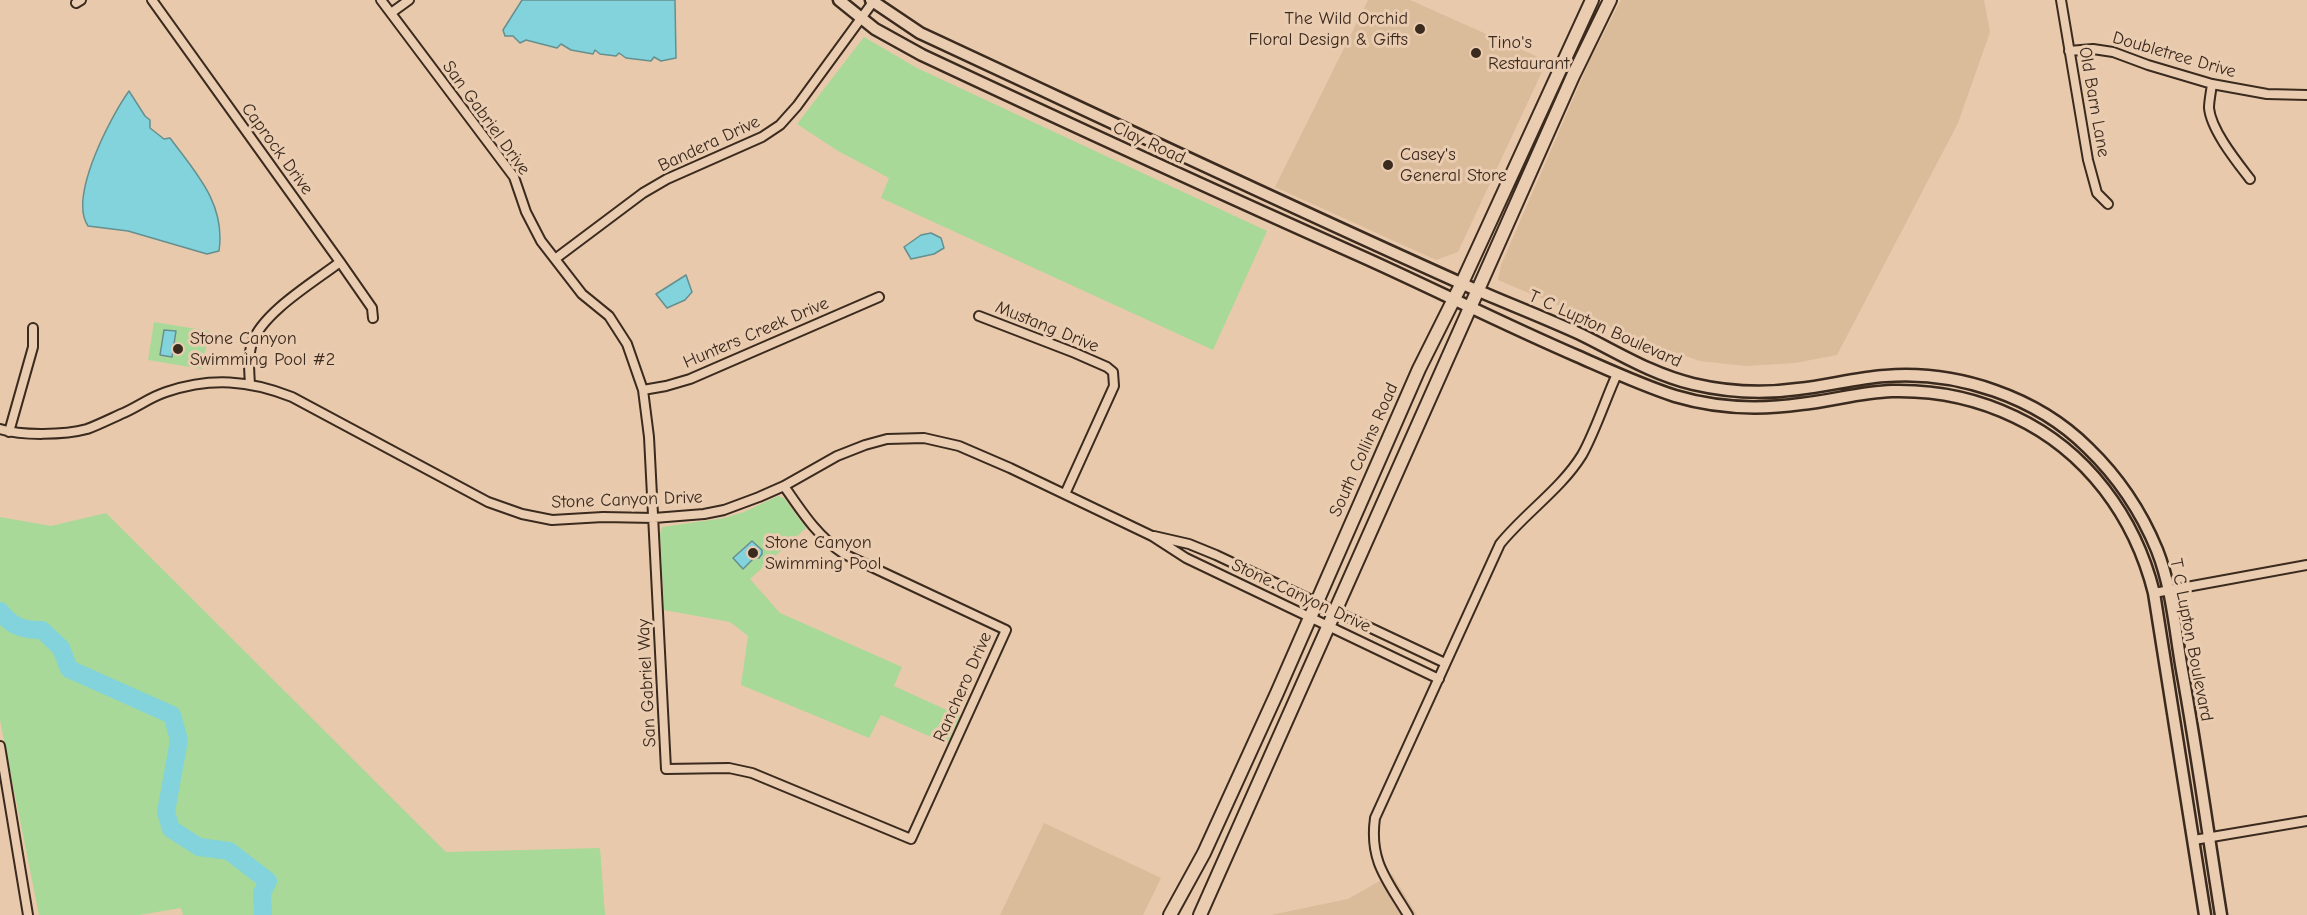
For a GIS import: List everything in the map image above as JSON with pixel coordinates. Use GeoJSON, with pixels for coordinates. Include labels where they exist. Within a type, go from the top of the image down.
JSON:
{"type":"FeatureCollection","features":[{"type":"Feature","properties":{"kind":"main road","name":"South Collins Road"},"geometry":{"type":"LineString","coordinates":[[1170,915],[1204,853],[1311,617],[1419,369],[1462,283],[1592,0]]}},
{"type":"Feature","properties":{"kind":"main road"},"geometry":{"type":"LineString","coordinates":[[1200,915],[1573,76],[1610,0]]}},
{"type":"Feature","properties":{"kind":"main road"},"geometry":{"type":"LineString","coordinates":[[1561,71],[1573,76]]}},
{"type":"Feature","properties":{"kind":"main road"},"geometry":{"type":"LineString","coordinates":[[1554,85],[1567,91]]}},
{"type":"Feature","properties":{"kind":"main road"},"geometry":{"type":"LineString","coordinates":[[1204,853],[1223,863]]}},
{"type":"Feature","properties":{"kind":"street","name":"Caprock Drive"},"geometry":{"type":"LineString","coordinates":[[152,0],[372,308],[373,318]]}},
{"type":"Feature","properties":{"kind":"street","name":"San Gabriel Drive"},"geometry":{"type":"LineString","coordinates":[[381,0],[514,177],[526,212],[541,241],[582,294],[609,316],[627,344],[643,390],[649,437],[654,518]]}},
{"type":"Feature","properties":{"kind":"street"},"geometry":{"type":"LineString","coordinates":[[391,13],[409,0]]}},
{"type":"Feature","properties":{"kind":"street","name":"Clay Road"},"geometry":{"type":"LineString","coordinates":[[839,0],[875,29],[922,55],[1453,300]]}},
{"type":"Feature","properties":{"kind":"street","name":"Old Barn Lane"},"geometry":{"type":"LineString","coordinates":[[2061,0],[2094,182],[2097,193],[2108,204]]}},
{"type":"Feature","properties":{"kind":"street","name":"Clay Road"},"geometry":{"type":"LineString","coordinates":[[872,1],[920,33],[1301,212],[1462,283]]}},
{"type":"Feature","properties":{"kind":"street","name":"Bandera Drive"},"geometry":{"type":"LineString","coordinates":[[555,259],[643,193],[667,179],[762,137],[780,125],[797,106],[872,1]]}},
{"type":"Feature","properties":{"kind":"street","name":"Doubletree Drive"},"geometry":{"type":"LineString","coordinates":[[2069,51],[2093,49],[2113,52],[2212,84],[2267,94],[2307,95]]}},
{"type":"Feature","properties":{"kind":"street"},"geometry":{"type":"LineString","coordinates":[[2212,84],[2209,109],[2232,155],[2250,179]]}},
{"type":"Feature","properties":{"kind":"street"},"geometry":{"type":"LineString","coordinates":[[250,384],[249,360],[258,330],[269,317],[340,262]]}},
{"type":"Feature","properties":{"kind":"street","name":"T C Lupton Boulevard"},"geometry":{"type":"LineString","coordinates":[[1462,283],[1567,328],[1624,357],[1676,379],[1725,390],[1772,392],[1881,376],[1931,376],[1987,388],[2041,413],[2080,440],[2121,486],[2155,546],[2169,591],[2221,915]]}},
{"type":"Feature","properties":{"kind":"street","name":"Hunters Creek Drive"},"geometry":{"type":"LineString","coordinates":[[643,390],[666,386],[690,378],[879,297]]}},
{"type":"Feature","properties":{"kind":"street","name":"T C Lupton Boulevard"},"geometry":{"type":"LineString","coordinates":[[1453,300],[1617,374],[1674,396],[1709,404],[1769,407],[1880,392],[1933,393],[1985,404],[2033,426],[2073,456],[2097,480],[2115,503],[2138,544],[2154,594],[2205,915]]}},
{"type":"Feature","properties":{"kind":"street","name":"Mustang Drive"},"geometry":{"type":"LineString","coordinates":[[979,316],[1075,352],[1113,372],[1114,386],[1065,494]]}},
{"type":"Feature","properties":{"kind":"street"},"geometry":{"type":"LineString","coordinates":[[9,432],[33,347],[33,328]]}},
{"type":"Feature","properties":{"kind":"street"},"geometry":{"type":"LineString","coordinates":[[1408,915],[1378,864],[1372,839],[1375,818],[1500,544],[1517,524],[1558,485],[1582,455],[1624,357]]}},
{"type":"Feature","properties":{"kind":"street","name":"Stone Canyon Drive"},"geometry":{"type":"LineString","coordinates":[[0,429],[9,432],[51,433],[86,429],[165,392],[199,384],[233,382],[265,386],[292,397],[488,502],[522,514],[552,520],[689,516],[724,510],[784,486],[837,456],[865,445],[887,439],[914,437],[942,441],[959,446],[1065,494],[1152,536],[1186,558],[1439,679]]}},
{"type":"Feature","properties":{"kind":"street"},"geometry":{"type":"LineString","coordinates":[[1825,385],[1828,400]]}},
{"type":"Feature","properties":{"kind":"street"},"geometry":{"type":"LineString","coordinates":[[2033,426],[2041,413]]}},
{"type":"Feature","properties":{"kind":"street","name":"Ranchero Drive"},"geometry":{"type":"LineString","coordinates":[[784,486],[812,527],[828,543],[844,554],[1005,630],[910,839]]}},
{"type":"Feature","properties":{"kind":"street","name":"San Gabriel Way"},"geometry":{"type":"LineString","coordinates":[[654,518],[666,769],[729,768],[752,773],[910,839]]}},
{"type":"Feature","properties":{"kind":"street","name":"Stone Canyon Drive"},"geometry":{"type":"LineString","coordinates":[[1152,536],[1189,544],[1240,566],[1445,663]]}},
{"type":"Feature","properties":{"kind":"street"},"geometry":{"type":"LineString","coordinates":[[2154,594],[2307,565]]}},
{"type":"Feature","properties":{"kind":"street"},"geometry":{"type":"LineString","coordinates":[[1233,581],[1240,566]]}},
{"type":"Feature","properties":{"kind":"street"},"geometry":{"type":"LineString","coordinates":[[0,746],[28,915]]}},
{"type":"Feature","properties":{"kind":"street"},"geometry":{"type":"LineString","coordinates":[[2194,840],[2307,821]]}},
{"type":"Feature","properties":{"kind":"shaded area"},"geometry":{"type":"Polygon","coordinates":[[[1368,0],[1410,0],[1547,61],[1458,252],[1436,260],[1275,187],[1368,0]]]}},
{"type":"Feature","properties":{"kind":"shaded area"},"geometry":{"type":"Polygon","coordinates":[[[1621,0],[1984,0],[1990,32],[1958,123],[1837,355],[1795,363],[1746,366],[1700,361],[1645,342],[1498,280],[1501,265],[1590,60],[1621,0]]]}},
{"type":"Feature","properties":{"kind":"shaded area"},"geometry":{"type":"Polygon","coordinates":[[[1044,823],[1161,878],[1143,915],[1000,915],[1044,823]]]}},
{"type":"Feature","properties":{"kind":"shaded area"},"geometry":{"type":"Polygon","coordinates":[[[1392,874],[1417,915],[1271,915],[1348,899],[1392,874]]]}},
{"type":"Feature","properties":{"kind":"green space"},"geometry":{"type":"Polygon","coordinates":[[[864,37],[917,68],[1267,231],[1213,350],[881,198],[889,178],[838,151],[797,124],[864,37]]]}},
{"type":"Feature","properties":{"kind":"green space","name":"Stone Canyon Swimming Pool #2"},"geometry":{"type":"Polygon","coordinates":[[[154,322],[209,331],[202,369],[148,360],[154,322]]]}},
{"type":"Feature","properties":{"kind":"green space"},"geometry":{"type":"Polygon","coordinates":[[[778,496],[784,498],[806,528],[750,579],[780,613],[902,667],[894,686],[960,716],[947,744],[881,715],[869,738],[741,685],[748,636],[730,622],[664,610],[660,534],[662,527],[724,518],[744,512],[778,496]]]}},
{"type":"Feature","properties":{"kind":"green space"},"geometry":{"type":"Polygon","coordinates":[[[106,513],[446,852],[600,848],[605,915],[183,915],[181,908],[139,915],[39,915],[0,720],[0,517],[51,526],[106,513]]]}},
{"type":"Feature","properties":{"kind":"water"},"geometry":{"type":"Polygon","coordinates":[[[522,0],[675,0],[676,58],[661,61],[654,57],[651,61],[626,58],[619,53],[616,56],[600,54],[595,50],[593,54],[571,50],[561,44],[557,48],[526,40],[520,43],[513,36],[505,36],[503,30],[522,0]]]}},
{"type":"Feature","properties":{"kind":"water"},"geometry":{"type":"Polygon","coordinates":[[[129,91],[150,120],[150,128],[164,139],[170,138],[207,190],[218,218],[219,251],[207,254],[128,231],[88,226],[83,213],[83,196],[87,177],[103,137],[129,91]]]}},
{"type":"Feature","properties":{"kind":"water"},"geometry":{"type":"Polygon","coordinates":[[[931,233],[941,238],[944,248],[934,254],[911,259],[904,247],[921,235],[931,233]]]}},
{"type":"Feature","properties":{"kind":"water"},"geometry":{"type":"Polygon","coordinates":[[[686,275],[692,292],[685,300],[667,308],[656,294],[686,275]]]}},
{"type":"Feature","properties":{"kind":"water"},"geometry":{"type":"Polygon","coordinates":[[[164,330],[176,331],[172,357],[160,355],[164,330]]]}},
{"type":"Feature","properties":{"kind":"water"},"geometry":{"type":"Polygon","coordinates":[[[752,541],[762,550],[762,554],[759,558],[755,557],[743,569],[733,558],[752,541]]]}},
{"type":"Feature","properties":{"kind":"waterway"},"geometry":{"type":"LineString","coordinates":[[0,611],[9,621],[18,626],[42,630],[61,648],[69,669],[172,715],[179,740],[166,812],[171,829],[199,847],[229,851],[268,881],[262,893],[263,915]]}},
{"type":"Feature","properties":{"kind":"place","name":"The Wild Orchid Floral Design & Gifts"},"geometry":{"type":"Point","coordinates":[1420,29]}},
{"type":"Feature","properties":{"kind":"place","name":"Tino's Restaurant"},"geometry":{"type":"Point","coordinates":[1476,53]}},
{"type":"Feature","properties":{"kind":"place","name":"Casey's General Store"},"geometry":{"type":"Point","coordinates":[1388,165]}},
{"type":"Feature","properties":{"kind":"place","name":"Stone Canyon Swimming Pool #2"},"geometry":{"type":"Point","coordinates":[178,349]}},
{"type":"Feature","properties":{"kind":"place","name":"Stone Canyon Swimming Pool"},"geometry":{"type":"Point","coordinates":[753,553]}}]}
